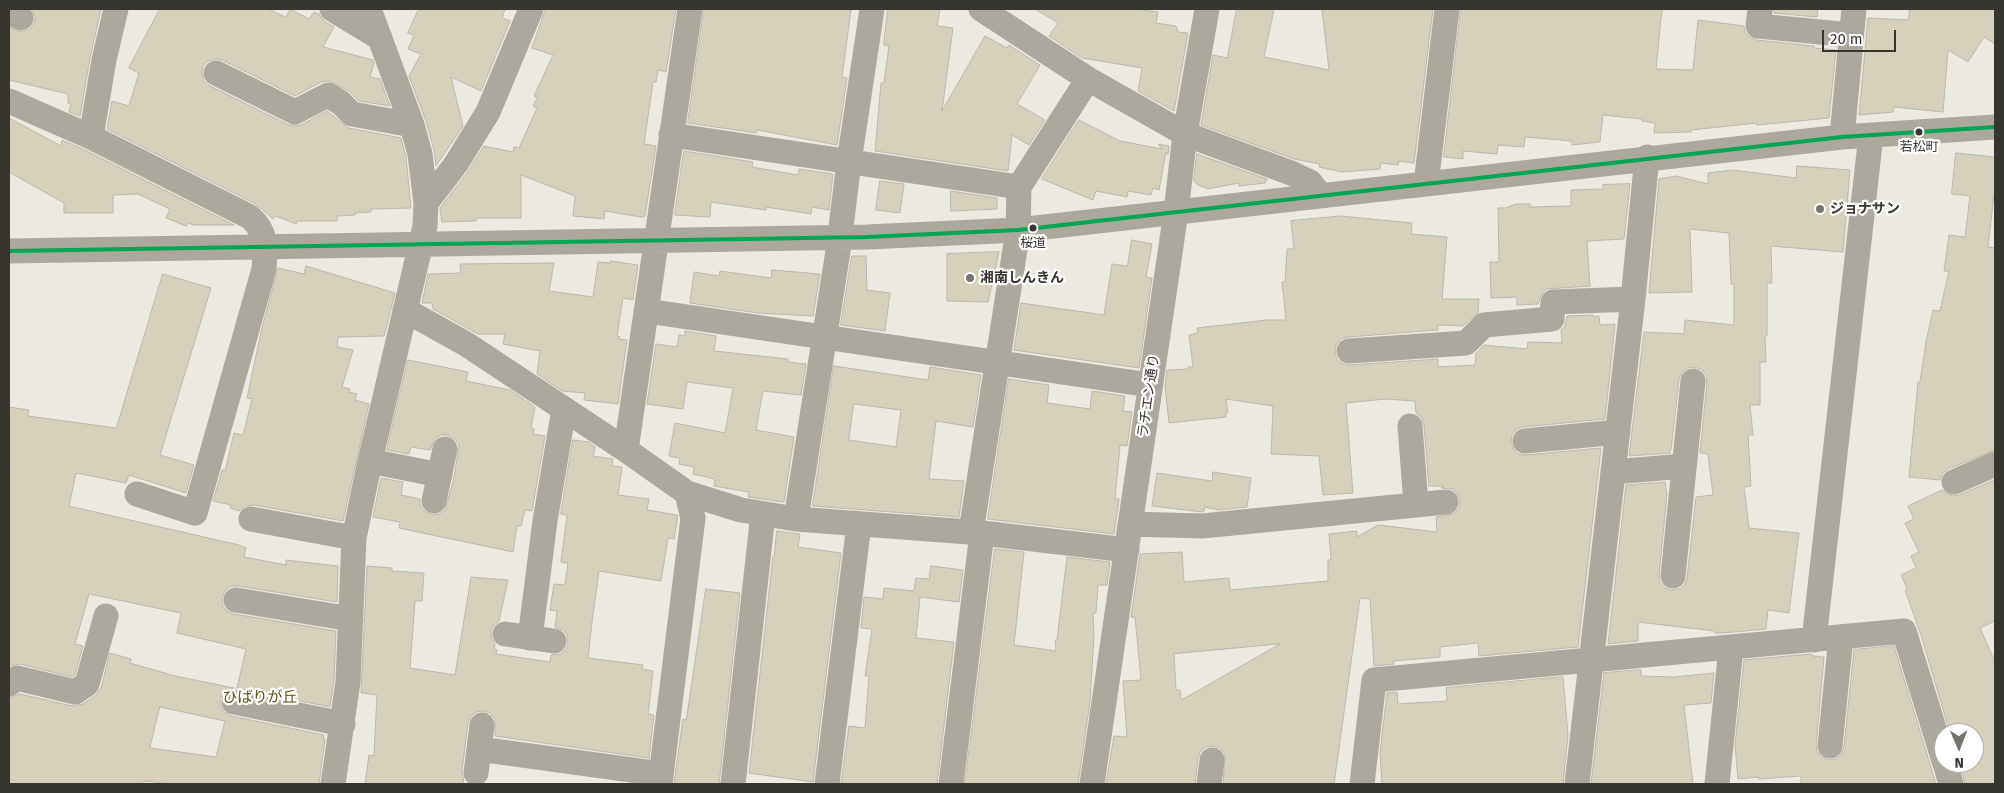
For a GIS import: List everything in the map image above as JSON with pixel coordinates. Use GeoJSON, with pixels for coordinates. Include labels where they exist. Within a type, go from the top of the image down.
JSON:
{"type":"FeatureCollection","features":[{"type":"Feature","properties":{"kind":"street"},"geometry":{"type":"LineString","coordinates":[[91,137],[104,60],[116,9]]}},
{"type":"Feature","properties":{"kind":"street"},"geometry":{"type":"LineString","coordinates":[[332,9],[380,38]]}},
{"type":"Feature","properties":{"kind":"street"},"geometry":{"type":"LineString","coordinates":[[333,784],[348,682],[354,538],[404,310],[425,226],[426,203],[420,154],[412,125],[368,9]]}},
{"type":"Feature","properties":{"kind":"street"},"geometry":{"type":"LineString","coordinates":[[426,203],[456,164],[488,112],[531,9]]}},
{"type":"Feature","properties":{"kind":"street"},"geometry":{"type":"LineString","coordinates":[[626,450],[690,9]]}},
{"type":"Feature","properties":{"kind":"street"},"geometry":{"type":"LineString","coordinates":[[796,519],[872,9]]}},
{"type":"Feature","properties":{"kind":"street"},"geometry":{"type":"LineString","coordinates":[[981,9],[1088,79],[1185,134],[1291,173],[1310,182],[1321,196]]}},
{"type":"Feature","properties":{"kind":"street","name":"ラチエン通り"},"geometry":{"type":"LineString","coordinates":[[1092,784],[1176,212],[1185,134],[1207,9]]}},
{"type":"Feature","properties":{"kind":"street"},"geometry":{"type":"LineString","coordinates":[[1426,184],[1447,9]]}},
{"type":"Feature","properties":{"kind":"street"},"geometry":{"type":"LineString","coordinates":[[1760,9],[1758,26],[1851,35]]}},
{"type":"Feature","properties":{"kind":"street"},"geometry":{"type":"LineString","coordinates":[[1842,136],[1854,9]]}},
{"type":"Feature","properties":{"kind":"street"},"geometry":{"type":"LineString","coordinates":[[216,73],[295,112],[328,95],[341,103],[352,114],[412,125]]}},
{"type":"Feature","properties":{"kind":"street"},"geometry":{"type":"LineString","coordinates":[[951,784],[976,533],[997,362],[1018,230],[1019,187],[1088,79]]}},
{"type":"Feature","properties":{"kind":"street"},"geometry":{"type":"LineString","coordinates":[[9,101],[91,137],[250,217],[259,225],[266,245],[264,270],[195,513],[138,494]]}},
{"type":"Feature","properties":{"kind":"street"},"geometry":{"type":"LineString","coordinates":[[9,251],[266,245],[867,236],[1018,230],[1842,136],[1995,127]]}},
{"type":"Feature","properties":{"kind":"street"},"geometry":{"type":"LineString","coordinates":[[671,135],[1019,187]]}},
{"type":"Feature","properties":{"kind":"street"},"geometry":{"type":"LineString","coordinates":[[1814,640],[1871,135]]}},
{"type":"Feature","properties":{"kind":"street"},"geometry":{"type":"LineString","coordinates":[[1577,784],[1633,299],[1647,158]]}},
{"type":"Feature","properties":{"kind":"street"},"geometry":{"type":"LineString","coordinates":[[1350,351],[1466,343],[1484,325],[1552,319],[1553,302],[1633,299]]}},
{"type":"Feature","properties":{"kind":"street"},"geometry":{"type":"LineString","coordinates":[[404,310],[466,344],[626,450],[687,494],[741,510],[796,519],[976,533],[1127,550]]}},
{"type":"Feature","properties":{"kind":"street"},"geometry":{"type":"LineString","coordinates":[[647,311],[1150,385]]}},
{"type":"Feature","properties":{"kind":"street"},"geometry":{"type":"LineString","coordinates":[[1673,576],[1693,381]]}},
{"type":"Feature","properties":{"kind":"street"},"geometry":{"type":"LineString","coordinates":[[530,638],[544,521],[564,409]]}},
{"type":"Feature","properties":{"kind":"street"},"geometry":{"type":"LineString","coordinates":[[1410,426],[1416,504]]}},
{"type":"Feature","properties":{"kind":"street"},"geometry":{"type":"LineString","coordinates":[[1525,441],[1618,432]]}},
{"type":"Feature","properties":{"kind":"street"},"geometry":{"type":"LineString","coordinates":[[434,501],[445,449]]}},
{"type":"Feature","properties":{"kind":"street"},"geometry":{"type":"LineString","coordinates":[[370,461],[440,475]]}},
{"type":"Feature","properties":{"kind":"street"},"geometry":{"type":"LineString","coordinates":[[1954,482],[1995,464]]}},
{"type":"Feature","properties":{"kind":"street"},"geometry":{"type":"LineString","coordinates":[[1613,472],[1684,466]]}},
{"type":"Feature","properties":{"kind":"street"},"geometry":{"type":"LineString","coordinates":[[476,773],[480,737],[661,779],[693,518],[687,494]]}},
{"type":"Feature","properties":{"kind":"street"},"geometry":{"type":"LineString","coordinates":[[1131,524],[1202,526],[1446,502]]}},
{"type":"Feature","properties":{"kind":"street"},"geometry":{"type":"LineString","coordinates":[[738,784],[763,514]]}},
{"type":"Feature","properties":{"kind":"street"},"geometry":{"type":"LineString","coordinates":[[251,519],[354,538]]}},
{"type":"Feature","properties":{"kind":"street"},"geometry":{"type":"LineString","coordinates":[[827,784],[858,524]]}},
{"type":"Feature","properties":{"kind":"street"},"geometry":{"type":"LineString","coordinates":[[236,600],[351,618]]}},
{"type":"Feature","properties":{"kind":"street"},"geometry":{"type":"LineString","coordinates":[[9,684],[17,678],[75,692],[88,684],[106,616]]}},
{"type":"Feature","properties":{"kind":"street"},"geometry":{"type":"LineString","coordinates":[[1362,784],[1374,680],[1904,631],[1934,729]]}},
{"type":"Feature","properties":{"kind":"street"},"geometry":{"type":"LineString","coordinates":[[505,634],[554,641]]}},
{"type":"Feature","properties":{"kind":"street"},"geometry":{"type":"LineString","coordinates":[[1830,746],[1841,637]]}},
{"type":"Feature","properties":{"kind":"street"},"geometry":{"type":"LineString","coordinates":[[1717,784],[1731,648]]}},
{"type":"Feature","properties":{"kind":"street"},"geometry":{"type":"LineString","coordinates":[[234,702],[343,724]]}},
{"type":"Feature","properties":{"kind":"building"},"geometry":{"type":"Polygon","coordinates":[[[32,9],[101,9],[80,116],[69,112],[71,104],[68,103],[68,94],[9,80],[9,28],[22,32],[30,29],[35,17],[32,9]]]}},
{"type":"Feature","properties":{"kind":"building"},"geometry":{"type":"Polygon","coordinates":[[[160,9],[268,9],[286,17],[290,9],[309,19],[314,12],[319,14],[324,21],[334,27],[323,47],[373,60],[374,63],[370,77],[380,79],[390,106],[359,101],[349,91],[329,81],[321,82],[295,96],[222,60],[216,59],[208,61],[203,66],[204,81],[210,86],[289,125],[301,125],[327,111],[349,128],[401,138],[406,157],[411,208],[371,209],[371,212],[337,216],[337,221],[297,221],[296,224],[274,216],[273,219],[256,204],[107,129],[112,101],[129,106],[139,73],[129,68],[160,9]]]}},
{"type":"Feature","properties":{"kind":"building"},"geometry":{"type":"Polygon","coordinates":[[[419,9],[505,9],[502,18],[510,21],[481,91],[451,77],[463,126],[436,166],[434,150],[426,121],[409,76],[421,54],[408,49],[414,35],[408,33],[419,9]]]}},
{"type":"Feature","properties":{"kind":"building"},"geometry":{"type":"Polygon","coordinates":[[[546,9],[676,9],[666,72],[658,70],[656,82],[653,82],[644,144],[656,146],[645,216],[605,211],[604,219],[573,216],[575,196],[521,175],[521,218],[476,218],[476,221],[442,222],[440,208],[467,173],[484,146],[513,152],[514,147],[519,148],[537,108],[533,106],[537,98],[534,96],[553,55],[532,48],[546,9]]]}},
{"type":"Feature","properties":{"kind":"building"},"geometry":{"type":"Polygon","coordinates":[[[704,9],[851,9],[842,77],[847,78],[837,145],[757,130],[756,133],[688,123],[704,9]]]}},
{"type":"Feature","properties":{"kind":"building"},"geometry":{"type":"Polygon","coordinates":[[[888,9],[940,9],[937,26],[953,28],[942,111],[985,36],[1007,48],[1009,45],[1040,65],[1017,104],[1045,120],[1029,145],[1012,135],[1008,171],[875,151],[881,83],[884,83],[889,46],[884,45],[888,9]]]}},
{"type":"Feature","properties":{"kind":"building"},"geometry":{"type":"Polygon","coordinates":[[[1035,9],[1134,9],[1158,12],[1156,23],[1176,26],[1178,32],[1188,33],[1174,111],[1138,91],[1142,68],[1082,58],[1049,36],[1058,23],[1035,9]]]}},
{"type":"Feature","properties":{"kind":"building"},"geometry":{"type":"Polygon","coordinates":[[[1237,9],[1274,9],[1264,57],[1329,70],[1322,9],[1433,9],[1414,163],[1399,161],[1398,165],[1381,163],[1380,169],[1342,172],[1319,167],[1320,164],[1294,159],[1201,125],[1213,55],[1227,58],[1237,9]]]}},
{"type":"Feature","properties":{"kind":"building"},"geometry":{"type":"Polygon","coordinates":[[[1461,9],[1662,9],[1656,69],[1693,70],[1698,20],[1744,26],[1745,32],[1749,37],[1757,40],[1836,50],[1829,118],[1757,125],[1757,123],[1691,130],[1691,132],[1654,133],[1655,123],[1642,121],[1642,119],[1603,115],[1600,142],[1572,145],[1572,141],[1525,137],[1524,147],[1498,145],[1497,154],[1463,151],[1463,159],[1444,157],[1461,9]]]}},
{"type":"Feature","properties":{"kind":"building"},"geometry":{"type":"Polygon","coordinates":[[[1774,9],[1818,9],[1817,17],[1774,13],[1774,9]]]}},
{"type":"Feature","properties":{"kind":"building"},"geometry":{"type":"Polygon","coordinates":[[[1910,9],[1995,9],[1995,44],[1984,37],[1968,62],[1948,50],[1943,112],[1894,107],[1893,112],[1859,115],[1868,18],[1908,20],[1910,9]]]}},
{"type":"Feature","properties":{"kind":"building"},"geometry":{"type":"Polygon","coordinates":[[[9,118],[61,146],[62,140],[85,150],[234,225],[194,225],[188,223],[186,226],[166,218],[170,209],[138,194],[113,195],[113,213],[64,213],[64,203],[9,172],[9,118]]]}},
{"type":"Feature","properties":{"kind":"building"},"geometry":{"type":"Polygon","coordinates":[[[1079,120],[1120,141],[1162,149],[1158,144],[1169,146],[1168,155],[1166,152],[1159,190],[1153,188],[1151,195],[1128,191],[1127,197],[1096,191],[1093,200],[1042,179],[1079,120]]]}},
{"type":"Feature","properties":{"kind":"building"},"geometry":{"type":"Polygon","coordinates":[[[684,151],[753,162],[752,167],[798,175],[799,169],[833,174],[829,210],[812,207],[811,214],[766,207],[766,210],[711,202],[710,217],[675,215],[684,151]]]}},
{"type":"Feature","properties":{"kind":"building"},"geometry":{"type":"Polygon","coordinates":[[[1956,153],[1995,157],[1995,194],[1988,247],[1995,248],[1995,450],[1948,469],[1943,473],[1940,480],[1909,477],[1918,382],[1920,382],[1933,310],[1940,311],[1949,271],[1944,271],[1949,235],[1965,237],[1970,196],[1952,194],[1956,153]]]}},
{"type":"Feature","properties":{"kind":"building"},"geometry":{"type":"Polygon","coordinates":[[[1197,154],[1267,179],[1265,183],[1239,186],[1239,183],[1208,189],[1194,181],[1197,154]]]}},
{"type":"Feature","properties":{"kind":"building"},"geometry":{"type":"Polygon","coordinates":[[[1797,166],[1850,170],[1843,252],[1771,246],[1772,283],[1767,283],[1766,362],[1760,362],[1760,405],[1750,405],[1753,435],[1748,435],[1751,486],[1744,487],[1749,528],[1799,533],[1789,613],[1768,610],[1766,629],[1723,633],[1638,622],[1638,641],[1608,644],[1626,485],[1665,482],[1667,494],[1659,575],[1660,582],[1665,588],[1671,590],[1679,589],[1685,584],[1687,578],[1696,497],[1713,495],[1708,454],[1700,453],[1707,382],[1706,375],[1701,369],[1688,368],[1682,372],[1679,379],[1670,453],[1629,456],[1644,332],[1684,334],[1685,320],[1734,325],[1734,284],[1731,284],[1729,233],[1690,229],[1692,292],[1649,293],[1659,179],[1676,176],[1708,184],[1708,173],[1733,170],[1796,178],[1797,166]]]}},
{"type":"Feature","properties":{"kind":"building"},"geometry":{"type":"Polygon","coordinates":[[[880,181],[904,184],[900,213],[876,210],[880,181]]]}},
{"type":"Feature","properties":{"kind":"building"},"geometry":{"type":"Polygon","coordinates":[[[1630,184],[1624,239],[1587,241],[1590,286],[1546,289],[1541,295],[1538,304],[1517,305],[1517,297],[1491,298],[1490,262],[1499,262],[1498,208],[1506,208],[1516,204],[1530,204],[1530,207],[1571,206],[1571,190],[1603,189],[1603,185],[1630,184]]]}},
{"type":"Feature","properties":{"kind":"building"},"geometry":{"type":"Polygon","coordinates":[[[951,191],[997,198],[997,209],[951,211],[951,191]]]}},
{"type":"Feature","properties":{"kind":"building"},"geometry":{"type":"Polygon","coordinates":[[[1341,216],[1412,223],[1411,234],[1447,237],[1442,299],[1479,299],[1478,313],[1463,326],[1438,325],[1438,330],[1341,339],[1336,345],[1335,352],[1337,359],[1343,364],[1438,359],[1438,367],[1475,365],[1476,353],[1484,345],[1527,349],[1528,342],[1562,343],[1561,330],[1565,326],[1567,316],[1599,316],[1600,325],[1615,324],[1605,419],[1523,427],[1517,429],[1512,435],[1511,442],[1514,450],[1519,454],[1526,455],[1601,448],[1578,647],[1479,656],[1478,643],[1440,647],[1440,657],[1393,661],[1394,664],[1374,666],[1370,599],[1360,598],[1334,784],[1223,784],[1225,755],[1220,748],[1213,746],[1206,747],[1200,752],[1195,784],[1106,784],[1114,736],[1127,737],[1123,681],[1141,680],[1135,617],[1131,617],[1140,554],[1182,552],[1184,582],[1229,578],[1230,590],[1328,581],[1328,560],[1331,560],[1329,534],[1357,531],[1357,537],[1378,525],[1437,532],[1436,517],[1454,514],[1459,507],[1460,500],[1457,493],[1452,489],[1441,488],[1444,486],[1429,486],[1424,425],[1422,418],[1416,413],[1415,401],[1385,399],[1346,403],[1353,493],[1323,495],[1319,456],[1271,454],[1273,406],[1226,399],[1228,412],[1226,412],[1226,417],[1169,423],[1165,386],[1167,370],[1193,367],[1189,335],[1198,333],[1197,328],[1267,320],[1286,320],[1282,282],[1285,282],[1287,249],[1294,249],[1291,221],[1341,216]],[[1280,644],[1174,654],[1176,690],[1180,690],[1181,700],[1280,644]]]}},
{"type":"Feature","properties":{"kind":"building"},"geometry":{"type":"Polygon","coordinates":[[[1132,240],[1152,244],[1146,277],[1152,278],[1139,368],[1014,350],[1021,303],[1104,315],[1112,264],[1127,266],[1132,240]]]}},
{"type":"Feature","properties":{"kind":"building","name":"湘南しんきん"},"geometry":{"type":"Polygon","coordinates":[[[999,252],[988,302],[947,301],[947,254],[999,252]]]}},
{"type":"Feature","properties":{"kind":"building"},"geometry":{"type":"Polygon","coordinates":[[[852,256],[866,256],[867,290],[890,293],[885,331],[841,325],[852,256]]]}},
{"type":"Feature","properties":{"kind":"building"},"geometry":{"type":"Polygon","coordinates":[[[611,261],[638,265],[633,300],[623,298],[617,336],[620,337],[619,339],[627,340],[618,404],[584,400],[585,393],[562,391],[537,374],[540,351],[503,344],[505,334],[478,334],[433,309],[432,303],[422,303],[428,274],[461,273],[460,264],[554,263],[549,291],[593,297],[598,262],[610,263],[611,261]]]}},
{"type":"Feature","properties":{"kind":"building"},"geometry":{"type":"Polygon","coordinates":[[[306,266],[395,293],[384,336],[338,337],[337,347],[353,350],[342,387],[350,389],[349,392],[357,394],[355,400],[369,404],[343,521],[254,505],[246,506],[239,511],[230,508],[231,505],[213,501],[222,470],[225,471],[234,433],[243,435],[252,399],[247,398],[261,332],[278,268],[304,274],[306,266]]]}},
{"type":"Feature","properties":{"kind":"building"},"geometry":{"type":"Polygon","coordinates":[[[772,270],[820,274],[813,316],[758,313],[690,303],[694,272],[719,276],[720,271],[771,278],[772,270]]]}},
{"type":"Feature","properties":{"kind":"building"},"geometry":{"type":"Polygon","coordinates":[[[163,274],[211,288],[160,455],[194,465],[186,493],[129,475],[126,483],[76,473],[69,506],[239,545],[246,548],[244,557],[286,565],[286,560],[338,566],[337,602],[238,586],[231,586],[225,591],[222,598],[223,606],[227,611],[234,614],[336,631],[334,681],[330,707],[237,688],[246,649],[177,633],[181,613],[89,594],[75,644],[83,646],[75,675],[72,677],[20,664],[9,666],[9,407],[29,410],[28,416],[116,428],[163,274]]]}},
{"type":"Feature","properties":{"kind":"building"},"geometry":{"type":"Polygon","coordinates":[[[685,331],[716,336],[714,351],[788,359],[788,362],[806,364],[801,395],[763,391],[756,430],[794,437],[784,502],[748,497],[749,492],[714,486],[715,479],[693,474],[694,467],[679,464],[680,458],[669,456],[675,423],[725,433],[733,388],[687,382],[683,409],[647,404],[656,344],[677,347],[679,335],[685,336],[685,331]]]}},
{"type":"Feature","properties":{"kind":"building"},"geometry":{"type":"Polygon","coordinates":[[[408,360],[468,372],[466,381],[510,390],[535,407],[531,428],[534,429],[533,434],[545,436],[532,511],[525,510],[521,526],[517,526],[513,552],[399,528],[400,522],[373,517],[381,478],[403,482],[401,495],[420,499],[420,505],[424,511],[432,515],[439,514],[445,510],[454,478],[459,445],[455,439],[448,435],[441,435],[435,439],[430,450],[411,447],[409,454],[387,450],[408,360]]]}},
{"type":"Feature","properties":{"kind":"building"},"geometry":{"type":"Polygon","coordinates":[[[834,366],[928,380],[930,367],[981,375],[973,427],[936,421],[929,479],[964,481],[959,517],[813,506],[834,366]],[[854,404],[849,440],[896,447],[901,410],[854,404]]]}},
{"type":"Feature","properties":{"kind":"building"},"geometry":{"type":"Polygon","coordinates":[[[1009,379],[1049,385],[1047,403],[1090,409],[1092,391],[1125,396],[1123,411],[1132,412],[1127,446],[1120,445],[1115,499],[1119,499],[1114,534],[988,519],[1009,379]]]}},
{"type":"Feature","properties":{"kind":"building"},"geometry":{"type":"Polygon","coordinates":[[[573,440],[589,442],[595,447],[593,456],[613,459],[612,466],[622,467],[618,495],[649,499],[647,510],[678,516],[674,539],[668,538],[661,581],[599,571],[592,622],[588,658],[643,665],[642,669],[653,671],[648,714],[654,715],[649,758],[495,736],[495,719],[490,713],[483,711],[476,712],[471,716],[468,723],[462,771],[464,784],[365,784],[369,755],[374,756],[377,695],[361,693],[367,566],[392,568],[392,571],[424,573],[422,601],[415,601],[410,668],[455,675],[471,577],[508,580],[499,621],[493,626],[491,632],[495,644],[494,649],[497,650],[496,654],[550,662],[551,655],[560,654],[566,649],[568,643],[567,635],[563,630],[555,627],[557,611],[550,610],[554,584],[565,585],[568,563],[561,562],[567,515],[561,514],[573,440]]]}},
{"type":"Feature","properties":{"kind":"building"},"geometry":{"type":"Polygon","coordinates":[[[1213,472],[1251,478],[1247,507],[1219,510],[1205,507],[1202,512],[1152,506],[1157,473],[1212,481],[1213,472]]]}},
{"type":"Feature","properties":{"kind":"building"},"geometry":{"type":"Polygon","coordinates":[[[1995,480],[1995,621],[1980,628],[1995,662],[1995,784],[1965,784],[1962,773],[1984,773],[1984,723],[1947,723],[1921,635],[1905,590],[1907,588],[1901,575],[1916,568],[1911,556],[1919,552],[1905,523],[1914,519],[1908,506],[1942,490],[1952,496],[1959,495],[1995,480]]]}},
{"type":"Feature","properties":{"kind":"building"},"geometry":{"type":"Polygon","coordinates":[[[777,531],[800,534],[798,547],[841,553],[813,782],[749,773],[777,531]]]}},
{"type":"Feature","properties":{"kind":"building"},"geometry":{"type":"Polygon","coordinates":[[[995,549],[1024,552],[1014,645],[1056,651],[1055,640],[1057,640],[1067,557],[1110,562],[1107,585],[1098,585],[1096,613],[1093,613],[1094,636],[1090,702],[1078,784],[965,784],[995,549]]]}},
{"type":"Feature","properties":{"kind":"building"},"geometry":{"type":"Polygon","coordinates":[[[931,566],[963,570],[959,602],[920,597],[916,638],[954,642],[937,784],[841,784],[849,726],[865,728],[869,676],[865,676],[872,629],[861,628],[864,597],[883,599],[884,588],[914,591],[916,578],[929,579],[931,566]]]}},
{"type":"Feature","properties":{"kind":"building"},"geometry":{"type":"Polygon","coordinates":[[[706,589],[740,593],[719,784],[674,784],[683,719],[686,720],[706,589]]]}},
{"type":"Feature","properties":{"kind":"building"},"geometry":{"type":"Polygon","coordinates":[[[1894,646],[1936,784],[1801,784],[1801,776],[1738,779],[1735,745],[1744,660],[1811,654],[1824,657],[1816,745],[1821,757],[1829,760],[1841,755],[1844,747],[1854,650],[1894,646]]]}},
{"type":"Feature","properties":{"kind":"building"},"geometry":{"type":"Polygon","coordinates":[[[110,653],[131,659],[130,663],[175,676],[234,688],[224,692],[220,700],[224,712],[231,716],[324,735],[319,784],[173,784],[144,781],[144,784],[9,784],[9,698],[20,694],[72,706],[83,704],[95,696],[101,688],[110,653]],[[160,707],[150,748],[216,757],[225,721],[160,707]]]}},
{"type":"Feature","properties":{"kind":"building"},"geometry":{"type":"Polygon","coordinates":[[[1641,670],[1641,676],[1674,677],[1714,673],[1711,703],[1684,705],[1693,784],[1591,784],[1604,673],[1641,670]]]}},
{"type":"Feature","properties":{"kind":"building"},"geometry":{"type":"Polygon","coordinates":[[[1563,677],[1568,735],[1563,784],[1382,784],[1380,752],[1387,693],[1397,692],[1398,704],[1447,701],[1446,688],[1563,677]]]}},
{"type":"Feature","properties":{"kind":"transit line"},"geometry":{"type":"LineString","coordinates":[[9,251],[867,237],[1018,230],[1842,137],[1995,127]]}},
{"type":"Feature","properties":{"kind":"place","name":"若松町"},"geometry":{"type":"Point","coordinates":[1919,132]}},
{"type":"Feature","properties":{"kind":"place","name":"ジョナサン"},"geometry":{"type":"Point","coordinates":[1820,209]}},
{"type":"Feature","properties":{"kind":"place","name":"桜道"},"geometry":{"type":"Point","coordinates":[1033,228]}},
{"type":"Feature","properties":{"kind":"place","name":"湘南しんきん"},"geometry":{"type":"Point","coordinates":[970,278]}},
{"type":"Feature","properties":{"kind":"district","name":"ひばりが丘"},"geometry":{"type":"Point","coordinates":[260,698]}}]}
